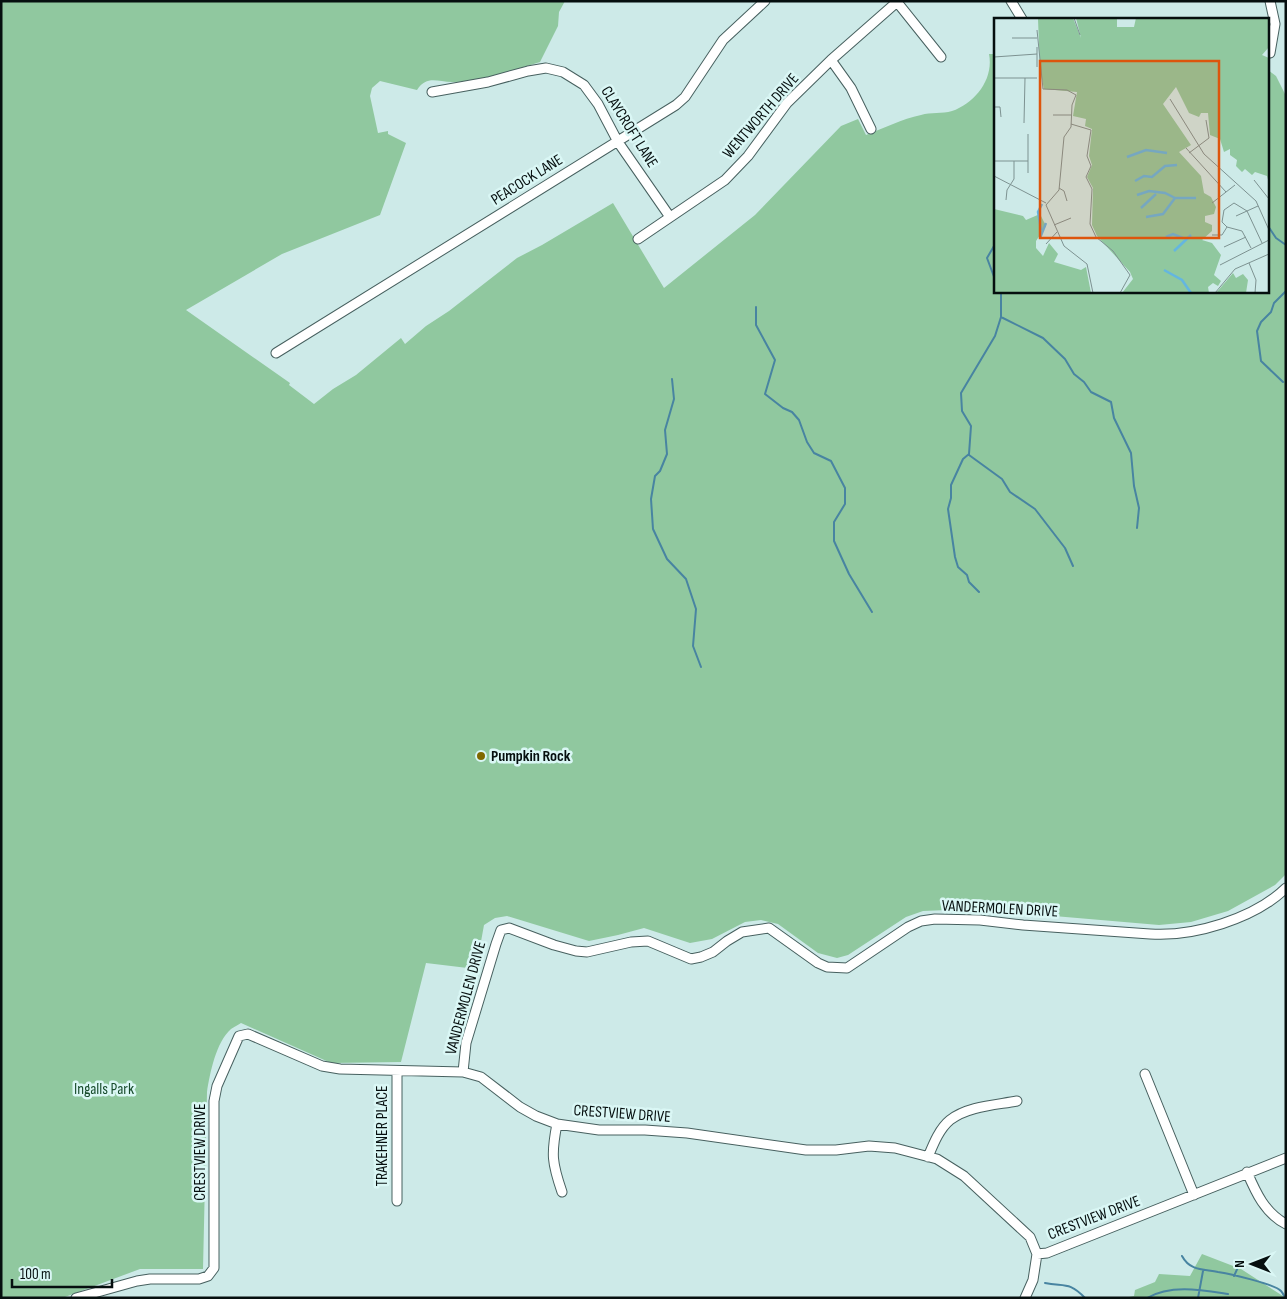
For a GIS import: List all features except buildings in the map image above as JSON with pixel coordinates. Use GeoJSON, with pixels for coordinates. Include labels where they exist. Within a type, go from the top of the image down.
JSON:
{"type":"FeatureCollection","features":[{"type":"Feature","properties":{"kind":"street","name":"PEACOCK LANE"},"geometry":{"type":"LineString","coordinates":[[276,353],[618,142],[681,101],[724,40],[765,1]]}},
{"type":"Feature","properties":{"kind":"street"},"geometry":{"type":"LineString","coordinates":[[1011,1],[1021,18]]}},
{"type":"Feature","properties":{"kind":"street"},"geometry":{"type":"LineString","coordinates":[[1270,1],[1275,24],[1270,53]]}},
{"type":"Feature","properties":{"kind":"street"},"geometry":{"type":"LineString","coordinates":[[898,2],[941,58]]}},
{"type":"Feature","properties":{"kind":"street","name":"WENTWORTH DRIVE"},"geometry":{"type":"LineString","coordinates":[[638,238],[725,180],[748,156],[787,103],[832,60],[898,2]]}},
{"type":"Feature","properties":{"kind":"street"},"geometry":{"type":"LineString","coordinates":[[832,60],[851,88],[871,129]]}},
{"type":"Feature","properties":{"kind":"street","name":"CLAYCROFT LANE"},"geometry":{"type":"LineString","coordinates":[[432,92],[488,82],[546,68],[563,72],[584,85],[598,104],[618,142],[670,217]]}},
{"type":"Feature","properties":{"kind":"street","name":"VANDERMOLEN DRIVE"},"geometry":{"type":"LineString","coordinates":[[463,1072],[466,1042],[496,944],[501,930],[509,928],[576,951],[587,952],[631,942],[648,941],[691,959],[713,952],[742,932],[769,928],[818,963],[827,967],[847,968],[894,935],[921,921],[963,919],[1150,934],[1180,934],[1209,928],[1233,920],[1260,907],[1286,888]]}},
{"type":"Feature","properties":{"kind":"street","name":"CRESTVIEW DRIVE"},"geometry":{"type":"LineString","coordinates":[[76,1298],[137,1281],[199,1279],[208,1276],[214,1268],[214,1101],[217,1086],[239,1036],[248,1034],[322,1066],[340,1069],[463,1072],[482,1077],[520,1107],[557,1124],[599,1130],[644,1130],[687,1134],[806,1150],[836,1150],[869,1146],[895,1148],[937,1159],[964,1176],[1030,1237],[1037,1254],[1047,1253],[1286,1158]]}},
{"type":"Feature","properties":{"kind":"street","name":"TRAKEHNER PLACE"},"geometry":{"type":"LineString","coordinates":[[397,1071],[397,1201]]}},
{"type":"Feature","properties":{"kind":"street"},"geometry":{"type":"LineString","coordinates":[[1145,1074],[1194,1195]]}},
{"type":"Feature","properties":{"kind":"street"},"geometry":{"type":"LineString","coordinates":[[928,1157],[937,1136],[949,1120],[967,1111],[1017,1101]]}},
{"type":"Feature","properties":{"kind":"street"},"geometry":{"type":"LineString","coordinates":[[557,1124],[553,1144],[553,1167],[562,1192]]}},
{"type":"Feature","properties":{"kind":"street"},"geometry":{"type":"LineString","coordinates":[[1248,1172],[1258,1197],[1276,1219],[1286,1224]]}},
{"type":"Feature","properties":{"kind":"street"},"geometry":{"type":"LineString","coordinates":[[1025,1298],[1034,1280],[1037,1254]]}},
{"type":"Feature","properties":{"kind":"green space","name":"Ingalls Park"},"geometry":{"type":"Polygon","coordinates":[[[1,1],[565,1],[559,12],[558,26],[540,62],[496,75],[462,82],[429,81],[421,85],[417,90],[380,81],[372,88],[370,96],[378,133],[388,131],[388,134],[406,143],[380,215],[282,254],[186,310],[290,383],[289,385],[314,404],[333,389],[356,375],[401,338],[405,344],[517,258],[613,203],[664,288],[755,215],[841,126],[858,119],[866,135],[914,117],[952,111],[968,102],[981,89],[989,72],[989,54],[994,54],[994,292],[1270,292],[1270,72],[1276,76],[1286,96],[1286,874],[1275,885],[1228,911],[1191,922],[1159,925],[971,909],[923,911],[906,917],[848,955],[837,958],[818,953],[778,924],[761,920],[745,922],[712,939],[690,943],[644,928],[589,941],[507,916],[495,918],[484,925],[476,969],[426,963],[401,1062],[331,1063],[241,1023],[231,1029],[226,1035],[214,1058],[207,1092],[203,1269],[140,1269],[65,1297],[1,1297],[1,1]]]}},
{"type":"Feature","properties":{"kind":"green space"},"geometry":{"type":"Polygon","coordinates":[[[1202,1254],[1241,1269],[1286,1298],[1124,1298],[1134,1296],[1135,1290],[1155,1282],[1159,1274],[1190,1276],[1202,1254]]]}},
{"type":"Feature","properties":{"kind":"waterway"},"geometry":{"type":"LineString","coordinates":[[1270,229],[1276,238],[1286,245]]}},
{"type":"Feature","properties":{"kind":"waterway"},"geometry":{"type":"LineString","coordinates":[[994,240],[994,246]]}},
{"type":"Feature","properties":{"kind":"waterway"},"geometry":{"type":"LineString","coordinates":[[994,246],[987,258],[994,277]]}},
{"type":"Feature","properties":{"kind":"waterway"},"geometry":{"type":"LineString","coordinates":[[1283,382],[1261,361],[1257,331],[1261,322],[1271,312],[1274,303],[1286,291]]}},
{"type":"Feature","properties":{"kind":"waterway"},"geometry":{"type":"LineString","coordinates":[[1001,292],[1001,317],[1043,338],[1065,359],[1074,374],[1084,382],[1091,392],[1111,402],[1114,418],[1131,453],[1134,486],[1139,508],[1137,528]]}},
{"type":"Feature","properties":{"kind":"waterway"},"geometry":{"type":"LineString","coordinates":[[756,307],[756,325],[775,360],[765,394],[783,408],[792,412],[799,420],[807,442],[814,453],[831,461],[845,488],[845,504],[834,522],[834,541],[849,574],[872,612]]}},
{"type":"Feature","properties":{"kind":"waterway"},"geometry":{"type":"LineString","coordinates":[[979,592],[969,582],[967,575],[958,567],[948,509],[951,498],[951,485],[963,459],[969,454],[971,426],[962,411],[961,393],[995,336],[1001,317]]}},
{"type":"Feature","properties":{"kind":"waterway"},"geometry":{"type":"LineString","coordinates":[[672,379],[674,399],[665,430],[667,454],[660,471],[655,476],[651,499],[653,529],[667,559],[686,579],[696,609],[693,646],[701,667]]}},
{"type":"Feature","properties":{"kind":"waterway"},"geometry":{"type":"LineString","coordinates":[[969,455],[1002,479],[1010,492],[1035,509],[1065,548],[1073,566]]}},
{"type":"Feature","properties":{"kind":"waterway"},"geometry":{"type":"LineString","coordinates":[[1182,1256],[1193,1267],[1270,1285],[1281,1291],[1285,1298]]}},
{"type":"Feature","properties":{"kind":"waterway"},"geometry":{"type":"LineString","coordinates":[[1234,1276],[1239,1265]]}},
{"type":"Feature","properties":{"kind":"waterway"},"geometry":{"type":"LineString","coordinates":[[1198,1298],[1203,1271]]}},
{"type":"Feature","properties":{"kind":"waterway"},"geometry":{"type":"LineString","coordinates":[[1045,1283],[1070,1287],[1085,1298]]}},
{"type":"Feature","properties":{"kind":"waterway"},"geometry":{"type":"LineString","coordinates":[[1147,1298],[1166,1291],[1187,1289],[1228,1294]]}},
{"type":"Feature","properties":{"kind":"place","name":"Pumpkin Rock"},"geometry":{"type":"Point","coordinates":[481,756]}}]}
